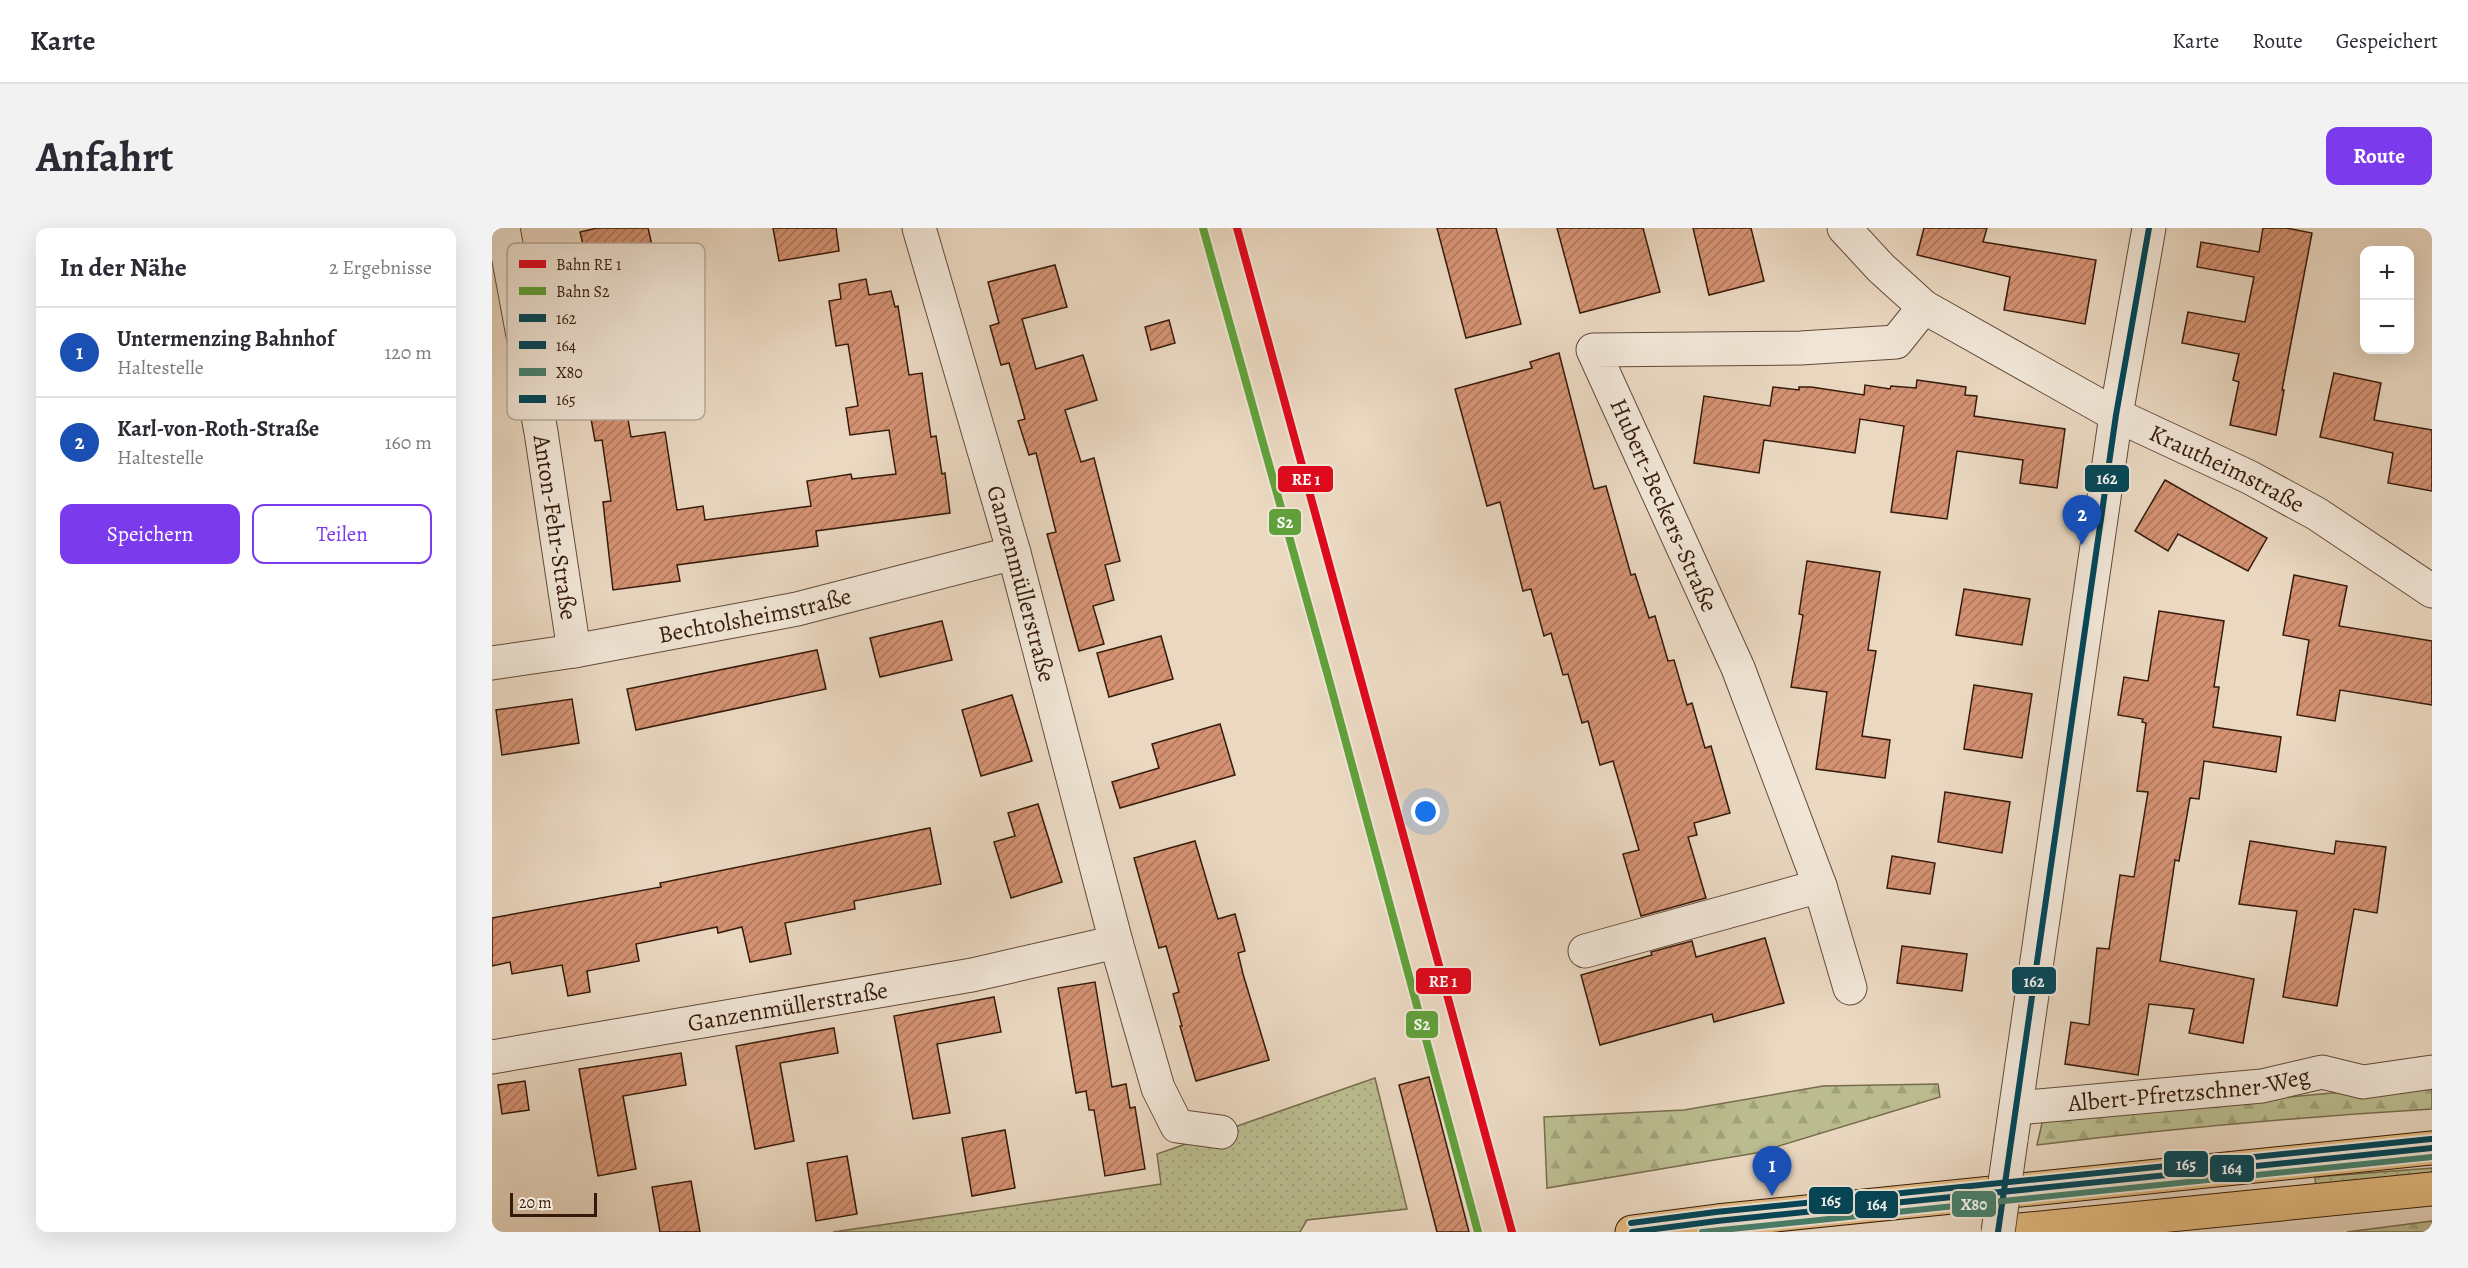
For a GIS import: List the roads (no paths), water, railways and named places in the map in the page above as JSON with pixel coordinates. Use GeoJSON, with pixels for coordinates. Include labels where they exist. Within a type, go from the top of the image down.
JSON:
{"type":"FeatureCollection","features":[{"type":"Feature","properties":{"kind":"main road"},"geometry":{"type":"LineString","coordinates":[[1632,1232],[1717,1221],[2432,1148]]}},
{"type":"Feature","properties":{"kind":"main road"},"geometry":{"type":"LineString","coordinates":[[1999,1232],[2432,1190]]}},
{"type":"Feature","properties":{"kind":"street","name":"Anton-Fehr-Straße"},"geometry":{"type":"LineString","coordinates":[[503,228],[507,249]]}},
{"type":"Feature","properties":{"kind":"street","name":"Ganzenmüllerstraße"},"geometry":{"type":"LineString","coordinates":[[920,228],[1014,553],[1116,942],[1158,1088],[1177,1126],[1221,1132]]}},
{"type":"Feature","properties":{"kind":"street","name":"Krautheimstraße"},"geometry":{"type":"LineString","coordinates":[[1844,228],[1881,268],[1924,307],[2116,415],[2249,477],[2317,514],[2432,591]]}},
{"type":"Feature","properties":{"kind":"street"},"geometry":{"type":"LineString","coordinates":[[1999,1232],[2116,415],[2149,228]]}},
{"type":"Feature","properties":{"kind":"street","name":"Hubert-Beckers-Straße"},"geometry":{"type":"LineString","coordinates":[[1850,988],[1820,886],[1738,668],[1593,350],[1801,348],[1896,342],[1924,307]]}},
{"type":"Feature","properties":{"kind":"street","name":"Anton-Fehr-Straße"},"geometry":{"type":"LineString","coordinates":[[539,420],[574,651]]}},
{"type":"Feature","properties":{"kind":"street","name":"Bechtolsheimstraße"},"geometry":{"type":"LineString","coordinates":[[492,663],[574,651],[797,609],[1014,553]]}},
{"type":"Feature","properties":{"kind":"street"},"geometry":{"type":"LineString","coordinates":[[1585,951],[1820,886]]}},
{"type":"Feature","properties":{"kind":"street","name":"Ganzenmüllerstraße"},"geometry":{"type":"LineString","coordinates":[[492,1057],[972,975],[1116,942]]}},
{"type":"Feature","properties":{"kind":"street","name":"Albert-Pfretzschner-Weg"},"geometry":{"type":"LineString","coordinates":[[2016,1108],[2262,1086],[2322,1072],[2363,1082],[2432,1072]]}},
{"type":"Feature","properties":{"kind":"rail line","name":"S2"},"geometry":{"type":"LineString","coordinates":[[1203,228],[1328,676],[1478,1232]]}},
{"type":"Feature","properties":{"kind":"place","name":"Karl-von-Roth-Straße"},"geometry":{"type":"Point","coordinates":[2082,545]}},
{"type":"Feature","properties":{"kind":"place","name":"Untermenzing Bahnhof"},"geometry":{"type":"Point","coordinates":[1772,1196]}}]}
